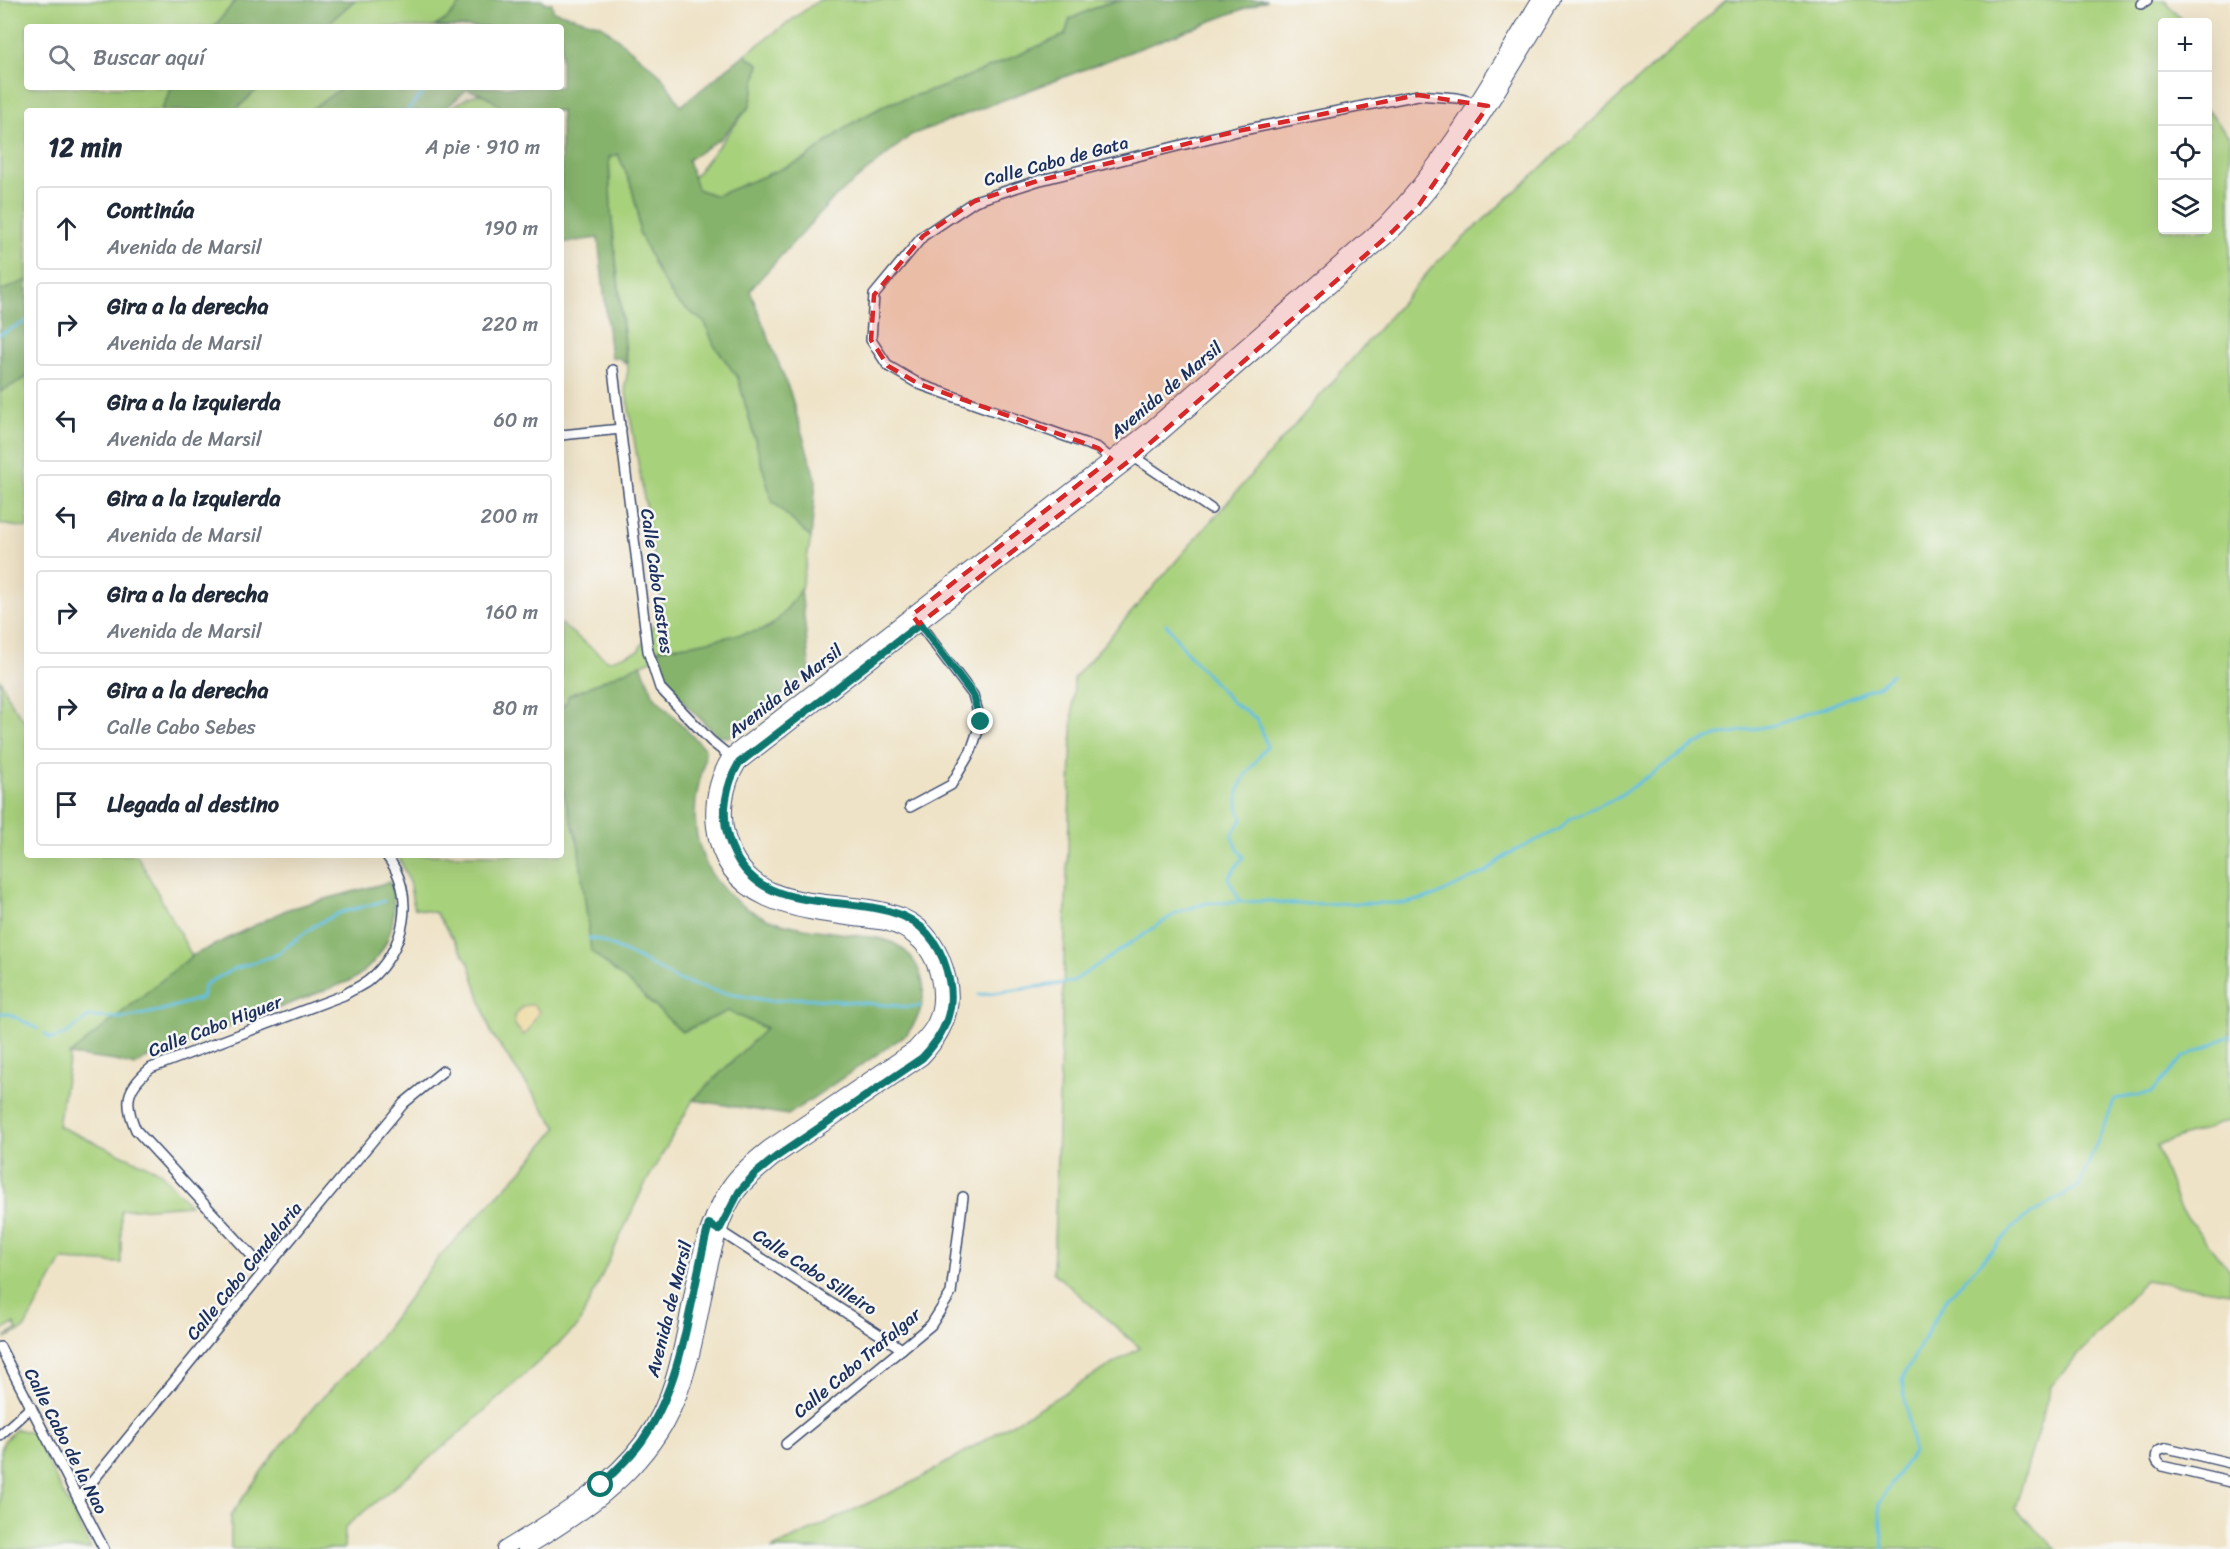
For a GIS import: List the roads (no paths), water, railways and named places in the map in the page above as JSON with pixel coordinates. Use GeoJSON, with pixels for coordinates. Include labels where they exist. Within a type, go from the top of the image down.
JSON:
{"type":"FeatureCollection","features":[{"type":"Feature","properties":{"kind":"street","name":"Avenida de Marsil"},"geometry":{"type":"LineString","coordinates":[[916,620],[1150,429],[1384,225],[1410,198],[1482,104],[1539,0]]}},
{"type":"Feature","properties":{"kind":"street","name":"Avenida de Marsil"},"geometry":{"type":"LineString","coordinates":[[504,1549],[562,1514],[601,1485],[644,1439],[657,1416],[678,1365],[698,1265],[714,1227],[739,1192],[755,1174],[776,1157],[922,1058],[934,1046],[950,1015],[950,984],[943,956],[934,941],[922,928],[905,917],[888,911],[793,898],[768,889],[739,862],[731,848],[726,831],[725,813],[735,759],[1134,457],[1399,226],[1419,205],[1482,104],[1553,0]]}},
{"type":"Feature","properties":{"kind":"street","name":"Calle Cabo de Gata"},"geometry":{"type":"LineString","coordinates":[[1111,459],[1098,448],[919,384],[888,366],[871,340],[874,295],[923,236],[975,201],[1037,181],[1238,131],[1418,95],[1457,98],[1482,104]]}},
{"type":"Feature","properties":{"kind":"street","name":"Calle Cabo Lastres"},"geometry":{"type":"LineString","coordinates":[[613,370],[648,651],[660,688],[711,741],[735,759]]}},
{"type":"Feature","properties":{"kind":"street"},"geometry":{"type":"LineString","coordinates":[[564,435],[621,429]]}},
{"type":"Feature","properties":{"kind":"street"},"geometry":{"type":"LineString","coordinates":[[1134,457],[1211,509]]}},
{"type":"Feature","properties":{"kind":"street"},"geometry":{"type":"LineString","coordinates":[[910,807],[951,785],[971,751],[981,722],[973,695],[916,620]]}},
{"type":"Feature","properties":{"kind":"street","name":"Calle Cabo Higuer"},"geometry":{"type":"LineString","coordinates":[[265,1270],[136,1130],[128,1111],[130,1092],[138,1079],[151,1068],[344,995],[368,981],[390,958],[401,933],[406,910],[401,886],[388,858]]}},
{"type":"Feature","properties":{"kind":"street","name":"Calle Cabo Candelaria"},"geometry":{"type":"LineString","coordinates":[[78,1499],[404,1103],[443,1071]]}},
{"type":"Feature","properties":{"kind":"street","name":"Calle Cabo Trafalgar"},"geometry":{"type":"LineString","coordinates":[[786,1444],[931,1325],[951,1293],[963,1197]]}},
{"type":"Feature","properties":{"kind":"street","name":"Avenida de Marsil"},"geometry":{"type":"LineString","coordinates":[[525,1549],[572,1521],[608,1494],[653,1445],[667,1422],[688,1369],[714,1227]]}},
{"type":"Feature","properties":{"kind":"street","name":"Calle Cabo Silleiro"},"geometry":{"type":"LineString","coordinates":[[714,1227],[902,1349]]}},
{"type":"Feature","properties":{"kind":"street","name":"Calle Cabo de la Nao"},"geometry":{"type":"LineString","coordinates":[[0,1347],[104,1549]]}},
{"type":"Feature","properties":{"kind":"street"},"geometry":{"type":"LineString","coordinates":[[0,1435],[31,1407]]}},
{"type":"Feature","properties":{"kind":"street"},"geometry":{"type":"LineString","coordinates":[[2230,1463],[2167,1448],[2158,1451],[2156,1456],[2157,1462],[2162,1466],[2230,1482]]}},
{"type":"Feature","properties":{"kind":"waterway"},"geometry":{"type":"LineString","coordinates":[[410,108],[425,90]]}},
{"type":"Feature","properties":{"kind":"waterway"},"geometry":{"type":"LineString","coordinates":[[0,334],[24,322]]}},
{"type":"Feature","properties":{"kind":"waterway"},"geometry":{"type":"LineString","coordinates":[[1166,624],[1189,655],[1233,703],[1257,719],[1267,746],[1247,772],[1239,789],[1238,798],[1242,820],[1231,836],[1243,857],[1228,878],[1240,901]]}},
{"type":"Feature","properties":{"kind":"waterway"},"geometry":{"type":"LineString","coordinates":[[979,995],[1072,982],[1178,912],[1207,903],[1271,901],[1292,904],[1407,903],[1435,896],[1486,872],[1508,854],[1560,829],[1569,819],[1616,798],[1696,744],[1716,736],[1775,725],[1824,708],[1878,686],[1892,674]]}},
{"type":"Feature","properties":{"kind":"waterway"},"geometry":{"type":"LineString","coordinates":[[45,1034],[51,1039],[64,1035],[89,1017],[123,1018],[159,1011],[202,998],[204,985],[234,969],[276,955],[314,926],[339,913],[384,901]]}},
{"type":"Feature","properties":{"kind":"waterway"},"geometry":{"type":"LineString","coordinates":[[589,938],[599,940],[638,958],[678,980],[719,992],[770,1001],[803,998],[920,1006]]}},
{"type":"Feature","properties":{"kind":"waterway"},"geometry":{"type":"LineString","coordinates":[[0,1013],[9,1014],[38,1029]]}},
{"type":"Feature","properties":{"kind":"waterway"},"geometry":{"type":"LineString","coordinates":[[1883,1549],[1879,1503],[1913,1452],[1902,1379],[1946,1299],[2021,1220],[2079,1186],[2115,1099],[2151,1093],[2183,1058],[2230,1036]]}}]}
